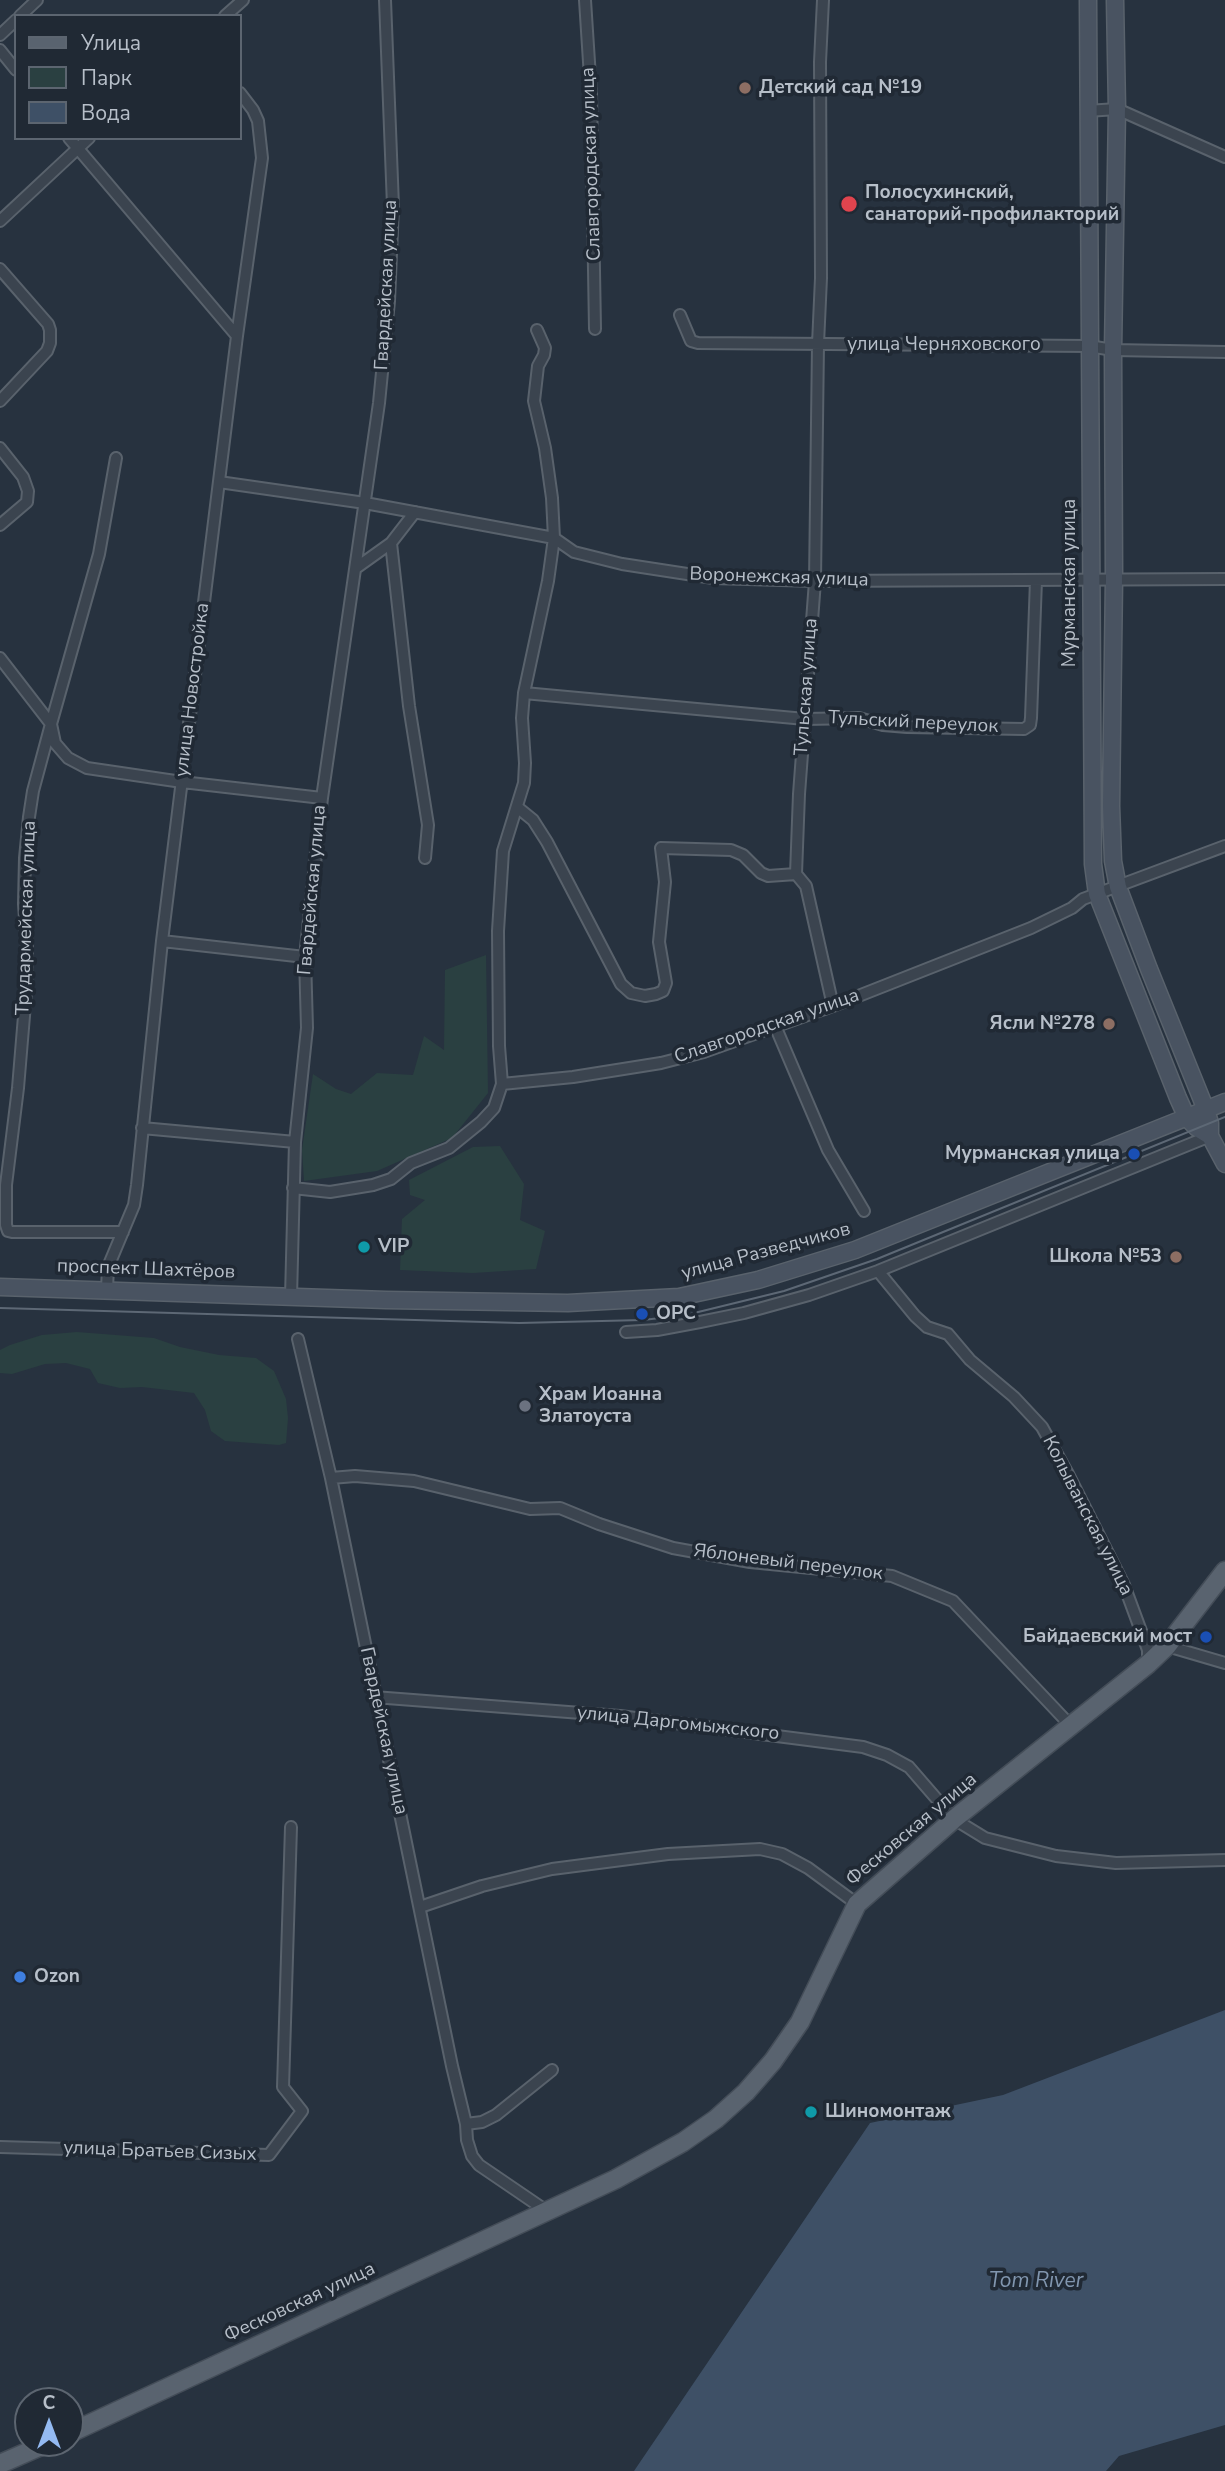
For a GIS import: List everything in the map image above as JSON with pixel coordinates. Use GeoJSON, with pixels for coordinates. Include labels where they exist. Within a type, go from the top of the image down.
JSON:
{"type":"FeatureCollection","features":[{"type":"Feature","properties":{"kind":"main road","name":"Мурманская улица"},"geometry":{"type":"LineString","coordinates":[[1088,0],[1093,864],[1097,894],[1128,977],[1187,1118],[1197,1128],[1218,1133]]}},
{"type":"Feature","properties":{"kind":"main road","name":"Мурманская улица"},"geometry":{"type":"LineString","coordinates":[[1115,0],[1117,109],[1113,350],[1113,862],[1118,887],[1149,969],[1210,1123],[1218,1133],[1225,1164]]}},
{"type":"Feature","properties":{"kind":"main road","name":"улица Разведчиков"},"geometry":{"type":"LineString","coordinates":[[291,1297],[580,1303],[679,1297],[718,1290],[855,1250],[1225,1102]]}},
{"type":"Feature","properties":{"kind":"main road","name":"проспект Шахтёров"},"geometry":{"type":"LineString","coordinates":[[0,1287],[291,1297]]}},
{"type":"Feature","properties":{"kind":"main road","name":"Фесковская улица"},"geometry":{"type":"LineString","coordinates":[[84,2427],[616,2179],[683,2142],[716,2119],[746,2092],[774,2061],[800,2022],[856,1904],[954,1819],[1167,1646],[1225,1571]]}},
{"type":"Feature","properties":{"kind":"street"},"geometry":{"type":"LineString","coordinates":[[22,14],[37,0]]}},
{"type":"Feature","properties":{"kind":"street"},"geometry":{"type":"LineString","coordinates":[[227,14],[243,0]]}},
{"type":"Feature","properties":{"kind":"street","name":"Гвардейская улица"},"geometry":{"type":"LineString","coordinates":[[291,1297],[295,1142],[307,1028],[304,957],[322,797],[379,402],[389,301],[393,206],[385,0]]}},
{"type":"Feature","properties":{"kind":"street","name":"Славгородская улица"},"geometry":{"type":"LineString","coordinates":[[585,0],[591,93],[595,329]]}},
{"type":"Feature","properties":{"kind":"street","name":"Тульская улица"},"geometry":{"type":"LineString","coordinates":[[823,0],[820,62],[821,278],[815,581],[799,794],[796,874],[806,886],[833,1006]]}},
{"type":"Feature","properties":{"kind":"street"},"geometry":{"type":"LineString","coordinates":[[0,34],[14,22]]}},
{"type":"Feature","properties":{"kind":"street"},"geometry":{"type":"LineString","coordinates":[[0,50],[14,68]]}},
{"type":"Feature","properties":{"kind":"street","name":"улица Новостройка"},"geometry":{"type":"LineString","coordinates":[[107,1289],[108,1267],[134,1205],[181,782],[262,145],[258,121],[242,96]]}},
{"type":"Feature","properties":{"kind":"street"},"geometry":{"type":"LineString","coordinates":[[1087,111],[1117,109],[1225,157]]}},
{"type":"Feature","properties":{"kind":"street"},"geometry":{"type":"LineString","coordinates":[[71,140],[237,336]]}},
{"type":"Feature","properties":{"kind":"street"},"geometry":{"type":"LineString","coordinates":[[0,221],[87,140]]}},
{"type":"Feature","properties":{"kind":"street"},"geometry":{"type":"LineString","coordinates":[[0,269],[48,324],[50,330],[47,351],[0,401]]}},
{"type":"Feature","properties":{"kind":"street","name":"улица Черняховского"},"geometry":{"type":"LineString","coordinates":[[680,315],[691,341],[698,343],[1089,346],[1113,350],[1225,352]]}},
{"type":"Feature","properties":{"kind":"street"},"geometry":{"type":"LineString","coordinates":[[293,1188],[330,1192],[373,1185],[391,1179],[411,1163],[449,1148],[481,1122],[494,1108],[502,1084],[499,1046],[498,909],[503,851],[524,783],[524,693],[548,581],[554,538],[545,448],[534,401],[538,366],[545,348],[537,330]]}},
{"type":"Feature","properties":{"kind":"street"},"geometry":{"type":"LineString","coordinates":[[0,448],[23,477],[29,491],[27,502],[0,525]]}},
{"type":"Feature","properties":{"kind":"street","name":"Трудармейская улица"},"geometry":{"type":"LineString","coordinates":[[116,458],[99,554],[33,791],[24,858],[26,992],[6,1185],[6,1225],[8,1231],[12,1232],[123,1232]]}},
{"type":"Feature","properties":{"kind":"street","name":"Воронежская улица"},"geometry":{"type":"LineString","coordinates":[[219,482],[365,503],[554,538],[573,551],[662,572],[713,578],[815,581],[1225,579]]}},
{"type":"Feature","properties":{"kind":"street"},"geometry":{"type":"LineString","coordinates":[[356,568],[391,544],[415,512]]}},
{"type":"Feature","properties":{"kind":"street"},"geometry":{"type":"LineString","coordinates":[[391,544],[409,706],[428,825],[425,858]]}},
{"type":"Feature","properties":{"kind":"street","name":"Тульский переулок"},"geometry":{"type":"LineString","coordinates":[[524,693],[805,719],[859,718],[907,727],[1024,729],[1030,725],[1036,580]]}},
{"type":"Feature","properties":{"kind":"street"},"geometry":{"type":"LineString","coordinates":[[0,658],[51,724],[55,743],[68,758],[87,768],[181,782],[322,797]]}},
{"type":"Feature","properties":{"kind":"street"},"geometry":{"type":"LineString","coordinates":[[517,807],[533,820],[547,842],[621,984],[631,993],[645,996],[663,990],[666,983],[659,942],[664,882],[661,848],[731,850],[743,855],[761,873],[768,876],[796,874]]}},
{"type":"Feature","properties":{"kind":"street","name":"Славгородская улица"},"geometry":{"type":"LineString","coordinates":[[502,1084],[555,1080],[661,1063],[704,1052],[776,1028],[1031,928],[1072,908],[1083,899],[1225,846]]}},
{"type":"Feature","properties":{"kind":"street"},"geometry":{"type":"LineString","coordinates":[[162,941],[304,957]]}},
{"type":"Feature","properties":{"kind":"street"},"geometry":{"type":"LineString","coordinates":[[776,1028],[828,1150],[863,1211]]}},
{"type":"Feature","properties":{"kind":"street"},"geometry":{"type":"LineString","coordinates":[[142,1128],[295,1142]]}},
{"type":"Feature","properties":{"kind":"street"},"geometry":{"type":"LineString","coordinates":[[626,1332],[657,1330],[744,1313],[809,1295],[878,1271],[1218,1133]]}},
{"type":"Feature","properties":{"kind":"street","name":"Колыванская улица"},"geometry":{"type":"LineString","coordinates":[[878,1271],[915,1316],[927,1327],[948,1334],[970,1360],[1014,1397],[1042,1427],[1124,1585],[1147,1650],[1147,1664]]}},
{"type":"Feature","properties":{"kind":"street","name":"Гвардейская улица"},"geometry":{"type":"LineString","coordinates":[[298,1339],[331,1478],[374,1697],[466,2124]]}},
{"type":"Feature","properties":{"kind":"street","name":"Яблоневый переулок"},"geometry":{"type":"LineString","coordinates":[[331,1478],[355,1476],[414,1481],[530,1509],[561,1508],[598,1524],[673,1548],[750,1562],[892,1576],[953,1601],[1071,1726]]}},
{"type":"Feature","properties":{"kind":"street"},"geometry":{"type":"LineString","coordinates":[[1167,1646],[1225,1663]]}},
{"type":"Feature","properties":{"kind":"street","name":"улица Даргомыжского"},"geometry":{"type":"LineString","coordinates":[[374,1697],[621,1716],[863,1747],[909,1766],[954,1819],[985,1838],[1056,1856],[1116,1863],[1225,1860]]}},
{"type":"Feature","properties":{"kind":"street","name":"улица Братьев Сизых"},"geometry":{"type":"LineString","coordinates":[[0,2147],[269,2155],[302,2111],[283,2087],[291,1828]]}},
{"type":"Feature","properties":{"kind":"street"},"geometry":{"type":"LineString","coordinates":[[420,1907],[482,1886],[552,1869],[668,1854],[760,1849],[782,1854],[808,1868],[856,1904]]}},
{"type":"Feature","properties":{"kind":"street"},"geometry":{"type":"LineString","coordinates":[[548,2212],[479,2165],[472,2156],[466,2124],[482,2122],[496,2115],[552,2070]]}},
{"type":"Feature","properties":{"kind":"green space"},"geometry":{"type":"Polygon","coordinates":[[[486,955],[488,1093],[452,1138],[377,1171],[304,1181],[302,1150],[313,1074],[336,1089],[351,1094],[377,1073],[413,1075],[424,1036],[444,1050],[445,970],[486,955]]]}},
{"type":"Feature","properties":{"kind":"green space"},"geometry":{"type":"Polygon","coordinates":[[[500,1146],[524,1184],[520,1220],[545,1231],[536,1269],[473,1273],[400,1270],[402,1219],[425,1200],[410,1195],[409,1180],[473,1147],[500,1146]]]}},
{"type":"Feature","properties":{"kind":"green space"},"geometry":{"type":"Polygon","coordinates":[[[77,1332],[154,1338],[180,1347],[219,1355],[256,1358],[274,1371],[286,1399],[286,1443],[279,1445],[225,1441],[211,1431],[205,1410],[194,1393],[142,1387],[120,1388],[98,1383],[90,1369],[66,1363],[45,1364],[12,1374],[0,1373],[0,1350],[42,1335],[77,1332]]]}},
{"type":"Feature","properties":{"kind":"water","name":"Tom River"},"geometry":{"type":"Polygon","coordinates":[[[1225,2010],[1225,2425],[1119,2456],[1106,2471],[634,2471],[870,2123],[1003,2095],[1225,2010]]]}},
{"type":"Feature","properties":{"kind":"tram line"},"geometry":{"type":"LineString","coordinates":[[0,1308],[519,1323],[643,1320],[686,1315],[784,1291],[877,1259],[1225,1117]]}},
{"type":"Feature","properties":{"kind":"place","name":"Детский сад №19"},"geometry":{"type":"Point","coordinates":[745,88]}},
{"type":"Feature","properties":{"kind":"place","name":"Полосухинский, санаторий-профилакторий"},"geometry":{"type":"Point","coordinates":[849,204]}},
{"type":"Feature","properties":{"kind":"place","name":"Ясли №278"},"geometry":{"type":"Point","coordinates":[1109,1024]}},
{"type":"Feature","properties":{"kind":"place","name":"Мурманская улица"},"geometry":{"type":"Point","coordinates":[1134,1154]}},
{"type":"Feature","properties":{"kind":"place","name":"VIP"},"geometry":{"type":"Point","coordinates":[364,1247]}},
{"type":"Feature","properties":{"kind":"place","name":"Школа №53"},"geometry":{"type":"Point","coordinates":[1176,1257]}},
{"type":"Feature","properties":{"kind":"place","name":"ОРС"},"geometry":{"type":"Point","coordinates":[642,1314]}},
{"type":"Feature","properties":{"kind":"place","name":"Храм Иоанна Златоуста"},"geometry":{"type":"Point","coordinates":[525,1406]}},
{"type":"Feature","properties":{"kind":"place","name":"Байдаевский мост"},"geometry":{"type":"Point","coordinates":[1206,1637]}},
{"type":"Feature","properties":{"kind":"place","name":"Ozon"},"geometry":{"type":"Point","coordinates":[20,1977]}},
{"type":"Feature","properties":{"kind":"place","name":"Шиномонтаж"},"geometry":{"type":"Point","coordinates":[811,2112]}}]}
